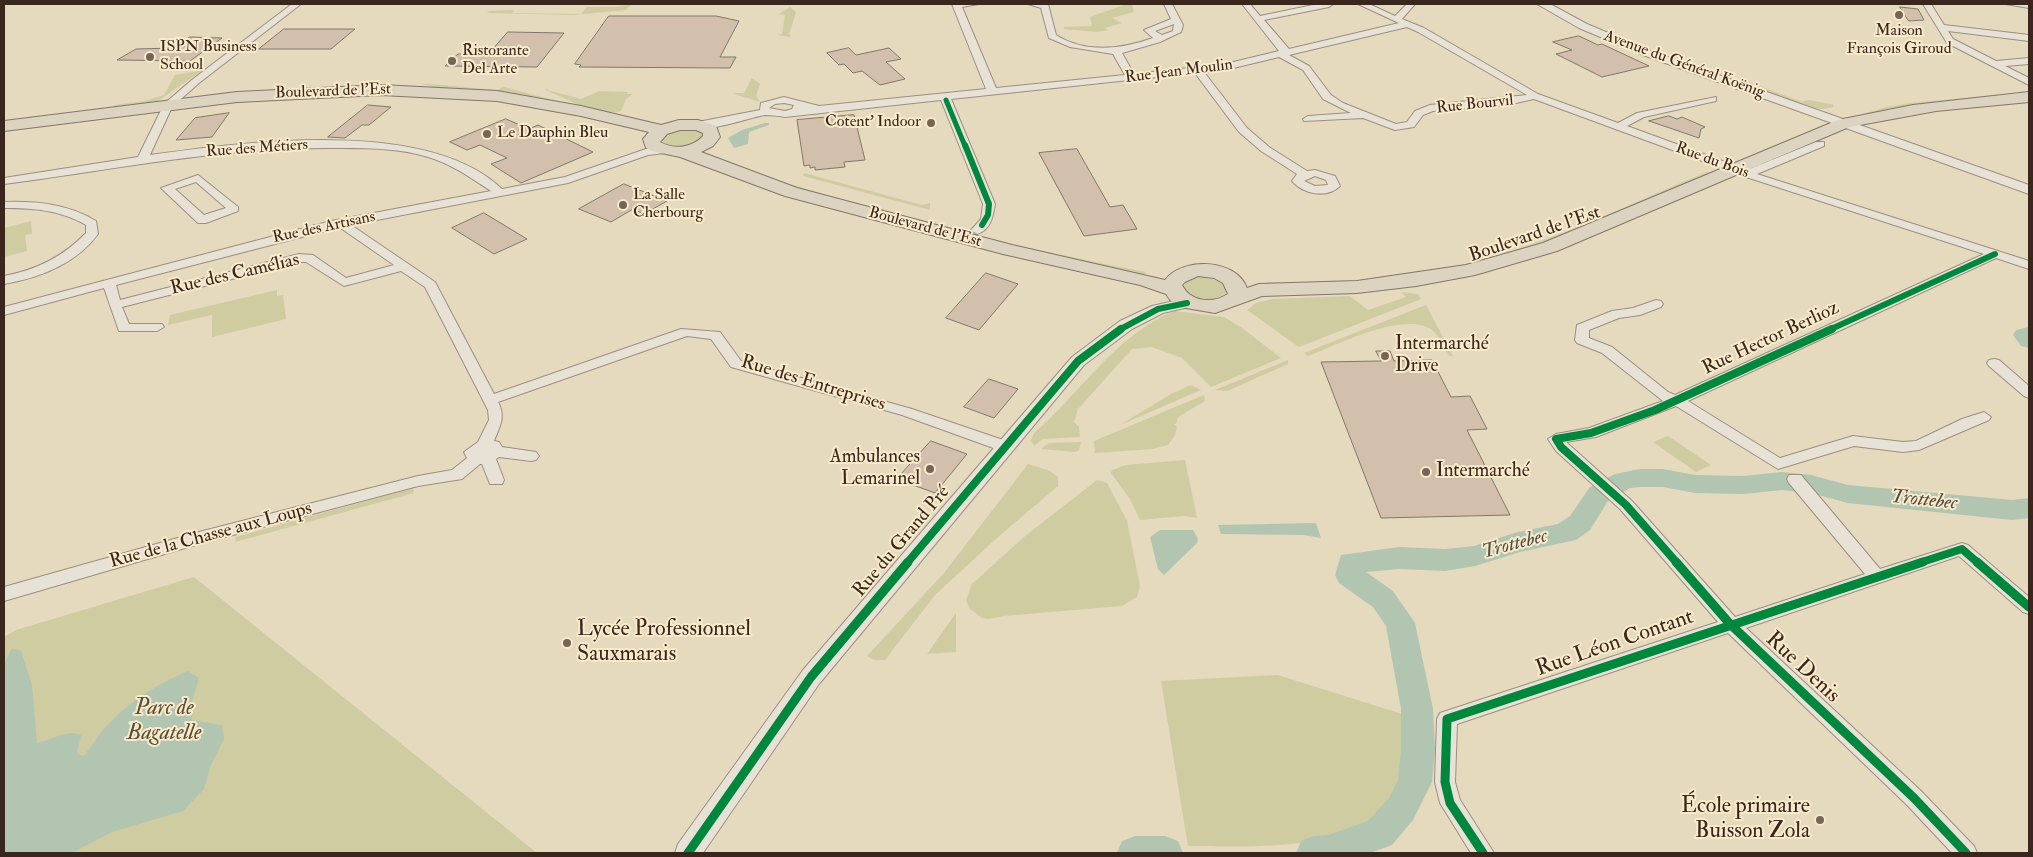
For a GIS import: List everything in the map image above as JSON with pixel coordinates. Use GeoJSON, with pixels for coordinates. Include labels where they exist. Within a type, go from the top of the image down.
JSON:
{"type":"FeatureCollection","features":[{"type":"Feature","properties":{"kind":"main road"},"geometry":{"type":"LineString","coordinates":[[1837,121],[1878,106],[1920,99],[2029,90]]}},
{"type":"Feature","properties":{"kind":"main road","name":"Boulevard de l'Est"},"geometry":{"type":"LineString","coordinates":[[4,133],[294,92],[427,91],[539,102],[809,197],[1010,250],[1179,289]]}},
{"type":"Feature","properties":{"kind":"main road"},"geometry":{"type":"LineString","coordinates":[[1837,121],[1934,105],[2029,97]]}},
{"type":"Feature","properties":{"kind":"main road","name":"Boulevard de l'Est"},"geometry":{"type":"LineString","coordinates":[[4,126],[166,109]]}},
{"type":"Feature","properties":{"kind":"main road","name":"Boulevard de l'Est"},"geometry":{"type":"LineString","coordinates":[[705,134],[712,152],[774,175],[862,202],[982,225],[1092,259],[1179,289],[1208,307],[1222,306],[1259,290],[1357,287],[1468,271],[1550,247],[1741,172],[1837,121]]}},
{"type":"Feature","properties":{"kind":"main road","name":"Boulevard de l'Est"},"geometry":{"type":"LineString","coordinates":[[1179,289],[1199,270],[1225,275],[1255,277],[1350,276],[1410,270],[1459,261],[1512,247],[1716,163],[1837,121]]}},
{"type":"Feature","properties":{"kind":"main road"},"geometry":{"type":"LineString","coordinates":[[659,144],[679,125],[705,134]]}},
{"type":"Feature","properties":{"kind":"main road"},"geometry":{"type":"LineString","coordinates":[[659,144],[705,134]]}},
{"type":"Feature","properties":{"kind":"main road"},"geometry":{"type":"LineString","coordinates":[[1225,275],[1235,282],[1239,290],[1233,301]]}},
{"type":"Feature","properties":{"kind":"street"},"geometry":{"type":"LineString","coordinates":[[142,160],[166,109],[196,81],[297,4]]}},
{"type":"Feature","properties":{"kind":"street"},"geometry":{"type":"LineString","coordinates":[[974,4],[957,4],[992,91]]}},
{"type":"Feature","properties":{"kind":"street"},"geometry":{"type":"LineString","coordinates":[[1032,4],[1049,5],[1052,36],[1055,39],[1071,44],[1116,51],[1177,32],[1179,25],[1168,4]]}},
{"type":"Feature","properties":{"kind":"street","name":"Rue Bourvil"},"geometry":{"type":"LineString","coordinates":[[1246,4],[1282,49],[1283,53],[1306,68],[1327,97],[1364,116],[1395,127],[1410,125],[1418,114],[1435,108],[1519,102],[1535,96]]}},
{"type":"Feature","properties":{"kind":"street"},"geometry":{"type":"LineString","coordinates":[[1258,19],[1329,4]]}},
{"type":"Feature","properties":{"kind":"street","name":"Rue du Bois"},"geometry":{"type":"LineString","coordinates":[[1362,4],[1399,17],[1408,24],[1535,96],[1741,172],[2029,266]]}},
{"type":"Feature","properties":{"kind":"street"},"geometry":{"type":"LineString","coordinates":[[1399,17],[1411,4]]}},
{"type":"Feature","properties":{"kind":"street","name":"Avenue du Général Koënig"},"geometry":{"type":"LineString","coordinates":[[1542,4],[1574,22],[1632,47],[1837,121]]}},
{"type":"Feature","properties":{"kind":"street"},"geometry":{"type":"LineString","coordinates":[[1927,4],[1950,41],[2029,82]]}},
{"type":"Feature","properties":{"kind":"street"},"geometry":{"type":"LineString","coordinates":[[2010,4],[2029,6]]}},
{"type":"Feature","properties":{"kind":"street"},"geometry":{"type":"LineString","coordinates":[[1160,38],[1148,30],[1176,20]]}},
{"type":"Feature","properties":{"kind":"street","name":"Rue Jean Moulin"},"geometry":{"type":"LineString","coordinates":[[705,134],[712,124],[796,108],[945,98],[992,91],[1132,78],[1238,65],[1408,24]]}},
{"type":"Feature","properties":{"kind":"street"},"geometry":{"type":"LineString","coordinates":[[1940,27],[2029,38]]}},
{"type":"Feature","properties":{"kind":"street"},"geometry":{"type":"LineString","coordinates":[[1116,51],[1132,78]]}},
{"type":"Feature","properties":{"kind":"street"},"geometry":{"type":"LineString","coordinates":[[1994,64],[2029,62]]}},
{"type":"Feature","properties":{"kind":"street"},"geometry":{"type":"LineString","coordinates":[[1198,71],[1243,130],[1265,149],[1304,174]]}},
{"type":"Feature","properties":{"kind":"street"},"geometry":{"type":"LineString","coordinates":[[945,98],[989,204],[982,225]]}},
{"type":"Feature","properties":{"kind":"street"},"geometry":{"type":"LineString","coordinates":[[1618,127],[1641,115],[1712,99]]}},
{"type":"Feature","properties":{"kind":"street","name":"Rue Jean Moulin"},"geometry":{"type":"LineString","coordinates":[[769,113],[765,105],[775,100],[791,100],[796,108]]}},
{"type":"Feature","properties":{"kind":"street"},"geometry":{"type":"LineString","coordinates":[[1335,102],[1328,105],[1328,108],[1336,118]]}},
{"type":"Feature","properties":{"kind":"street","name":"Rue Jean Moulin"},"geometry":{"type":"LineString","coordinates":[[705,134],[769,113]]}},
{"type":"Feature","properties":{"kind":"street","name":"Rue Bourvil"},"geometry":{"type":"LineString","coordinates":[[1308,119],[1364,116]]}},
{"type":"Feature","properties":{"kind":"street"},"geometry":{"type":"LineString","coordinates":[[1837,121],[2029,190]]}},
{"type":"Feature","properties":{"kind":"street","name":"Rue des Artisans"},"geometry":{"type":"LineString","coordinates":[[4,311],[331,225],[498,195],[568,180],[659,144]]}},
{"type":"Feature","properties":{"kind":"street"},"geometry":{"type":"LineString","coordinates":[[1741,172],[1820,144]]}},
{"type":"Feature","properties":{"kind":"street","name":"Rue des Métiers"},"geometry":{"type":"LineString","coordinates":[[4,181],[184,154],[296,145],[398,147],[445,159],[497,190],[498,195]]}},
{"type":"Feature","properties":{"kind":"street"},"geometry":{"type":"LineString","coordinates":[[184,154],[202,171],[198,178],[167,188],[202,220],[234,209],[198,178]]}},
{"type":"Feature","properties":{"kind":"street"},"geometry":{"type":"LineString","coordinates":[[4,205],[62,209],[82,217],[92,224],[92,234],[66,259],[36,272],[4,280]]}},
{"type":"Feature","properties":{"kind":"street","name":"Rue de la Chasse aux Loups"},"geometry":{"type":"LineString","coordinates":[[4,594],[180,544],[418,481],[456,475],[483,454],[496,420],[495,410],[430,285],[344,226],[331,225]]}},
{"type":"Feature","properties":{"kind":"street","name":"Rue Hector Berlioz"},"geometry":{"type":"LineString","coordinates":[[1556,439],[1591,432],[1677,400],[1995,254]]}},
{"type":"Feature","properties":{"kind":"street","name":"Rue des Camélias"},"geometry":{"type":"LineString","coordinates":[[115,305],[299,258],[309,258],[344,282],[402,266]]}},
{"type":"Feature","properties":{"kind":"street"},"geometry":{"type":"LineString","coordinates":[[109,282],[124,328],[157,327]]}},
{"type":"Feature","properties":{"kind":"street","name":"Rue du Grand Pré"},"geometry":{"type":"LineString","coordinates":[[688,853],[811,677],[1004,446],[1078,361],[1126,325],[1158,309],[1179,289]]}},
{"type":"Feature","properties":{"kind":"street"},"geometry":{"type":"LineString","coordinates":[[1656,304],[1635,312],[1617,314],[1582,328],[1582,340],[1607,350],[1664,395],[1677,400],[1778,464],[1853,440],[1897,446],[1919,445],[1968,421],[1984,417]]}},
{"type":"Feature","properties":{"kind":"street","name":"Rue des Entreprises"},"geometry":{"type":"LineString","coordinates":[[490,400],[686,332],[715,335],[736,364],[907,412],[1004,446]]}},
{"type":"Feature","properties":{"kind":"street"},"geometry":{"type":"LineString","coordinates":[[1994,363],[2029,393]]}},
{"type":"Feature","properties":{"kind":"street","name":"Rue Denis"},"geometry":{"type":"LineString","coordinates":[[1556,439],[1560,447],[1617,496],[1730,624],[1914,798],[1966,853]]}},
{"type":"Feature","properties":{"kind":"street"},"geometry":{"type":"LineString","coordinates":[[496,480],[483,454],[531,456]]}},
{"type":"Feature","properties":{"kind":"street"},"geometry":{"type":"LineString","coordinates":[[1798,483],[1876,576]]}},
{"type":"Feature","properties":{"kind":"street","name":"Rue Léon Contant"},"geometry":{"type":"LineString","coordinates":[[1483,853],[1448,796],[1445,782],[1447,719],[1730,624],[1962,549],[2029,607]]}},
{"type":"Feature","properties":{"kind":"green space"},"geometry":{"type":"Polygon","coordinates":[[[632,4],[626,10],[573,15],[487,13],[489,11],[514,10],[513,13],[581,14],[587,7],[616,7],[632,4]]]}},
{"type":"Feature","properties":{"kind":"green space"},"geometry":{"type":"Polygon","coordinates":[[[1126,4],[1136,4],[1132,5],[1134,12],[1112,18],[1122,23],[1105,28],[1108,30],[1097,32],[1064,29],[1064,27],[1092,26],[1090,17],[1126,4]]]}},
{"type":"Feature","properties":{"kind":"green space"},"geometry":{"type":"Polygon","coordinates":[[[790,7],[796,12],[790,32],[787,34],[790,34],[790,37],[778,35],[782,34],[785,15],[779,14],[790,7]]]}},
{"type":"Feature","properties":{"kind":"green space"},"geometry":{"type":"Polygon","coordinates":[[[199,69],[204,69],[155,103],[112,108],[115,105],[145,101],[164,95],[175,75],[198,71],[199,69]]]}},
{"type":"Feature","properties":{"kind":"green space"},"geometry":{"type":"Polygon","coordinates":[[[752,78],[760,84],[756,96],[760,102],[732,93],[744,93],[752,78]]]}},
{"type":"Feature","properties":{"kind":"green space"},"geometry":{"type":"Polygon","coordinates":[[[1740,79],[1749,80],[1746,81],[1802,102],[1813,101],[1833,104],[1834,107],[1812,108],[1740,82],[1740,79]]]}},
{"type":"Feature","properties":{"kind":"green space"},"geometry":{"type":"Polygon","coordinates":[[[418,83],[497,90],[504,87],[553,100],[442,89],[418,83]]]}},
{"type":"Feature","properties":{"kind":"green space"},"geometry":{"type":"Polygon","coordinates":[[[548,88],[547,90],[581,99],[599,91],[628,92],[627,94],[633,94],[626,99],[621,111],[612,113],[593,110],[545,90],[548,88]]]}},
{"type":"Feature","properties":{"kind":"green space"},"geometry":{"type":"Polygon","coordinates":[[[2029,92],[2029,94],[1924,103],[1851,118],[1886,107],[1910,103],[2029,92]]]}},
{"type":"Feature","properties":{"kind":"green space"},"geometry":{"type":"Polygon","coordinates":[[[690,128],[703,133],[704,136],[689,146],[671,146],[662,140],[670,132],[690,128]]]}},
{"type":"Feature","properties":{"kind":"green space"},"geometry":{"type":"Polygon","coordinates":[[[1707,172],[1710,173],[1568,235],[1480,264],[1401,278],[1268,286],[1267,282],[1294,283],[1377,279],[1459,266],[1542,241],[1707,172]]]}},
{"type":"Feature","properties":{"kind":"green space"},"geometry":{"type":"Polygon","coordinates":[[[756,173],[852,203],[950,229],[1146,272],[1145,275],[1063,259],[806,193],[756,173]]]}},
{"type":"Feature","properties":{"kind":"green space"},"geometry":{"type":"Polygon","coordinates":[[[804,173],[922,205],[930,203],[930,210],[803,176],[804,173]]]}},
{"type":"Feature","properties":{"kind":"green space"},"geometry":{"type":"Polygon","coordinates":[[[31,221],[32,234],[25,235],[27,251],[4,257],[4,228],[31,221]]]}},
{"type":"Feature","properties":{"kind":"green space"},"geometry":{"type":"Polygon","coordinates":[[[1200,276],[1220,281],[1227,288],[1225,296],[1214,300],[1203,300],[1184,290],[1185,283],[1200,276]]]}},
{"type":"Feature","properties":{"kind":"green space"},"geometry":{"type":"Polygon","coordinates":[[[277,290],[277,296],[283,295],[286,319],[212,337],[212,315],[168,325],[170,315],[277,290]]]}},
{"type":"Feature","properties":{"kind":"green space"},"geometry":{"type":"Polygon","coordinates":[[[1401,292],[1418,294],[1421,299],[1299,347],[1247,310],[1256,303],[1272,299],[1350,296],[1368,310],[1406,297],[1401,292]]]}},
{"type":"Feature","properties":{"kind":"green space"},"geometry":{"type":"Polygon","coordinates":[[[1426,305],[1453,356],[1449,356],[1440,339],[1432,330],[1420,325],[1405,324],[1370,331],[1308,356],[1304,353],[1426,305]]]}},
{"type":"Feature","properties":{"kind":"green space"},"geometry":{"type":"Polygon","coordinates":[[[1174,311],[1224,317],[1242,328],[1281,358],[1211,387],[1182,358],[1152,347],[1132,349],[1078,409],[1074,422],[1079,427],[1080,437],[1043,439],[1034,446],[1031,440],[1034,433],[1052,417],[1115,350],[1152,322],[1174,311]]]}},
{"type":"Feature","properties":{"kind":"green space"},"geometry":{"type":"Polygon","coordinates":[[[1288,360],[1288,364],[1227,391],[1215,390],[1288,360]]]}},
{"type":"Feature","properties":{"kind":"green space"},"geometry":{"type":"Polygon","coordinates":[[[1191,385],[1201,390],[1120,425],[1171,394],[1191,385]]]}},
{"type":"Feature","properties":{"kind":"green space"},"geometry":{"type":"Polygon","coordinates":[[[1204,395],[1205,401],[1178,417],[1176,424],[1174,424],[1177,427],[1175,435],[1168,445],[1153,449],[1095,453],[1094,441],[1204,395]]]}},
{"type":"Feature","properties":{"kind":"green space"},"geometry":{"type":"Polygon","coordinates":[[[1668,436],[1711,465],[1696,472],[1653,442],[1668,436]]]}},
{"type":"Feature","properties":{"kind":"green space"},"geometry":{"type":"Polygon","coordinates":[[[1081,442],[1079,450],[1075,452],[1041,449],[1049,443],[1081,442]]]}},
{"type":"Feature","properties":{"kind":"green space"},"geometry":{"type":"Polygon","coordinates":[[[1185,460],[1197,518],[1183,516],[1140,520],[1130,499],[1111,473],[1112,470],[1126,465],[1185,460]]]}},
{"type":"Feature","properties":{"kind":"green space"},"geometry":{"type":"Polygon","coordinates":[[[1028,464],[1050,471],[1058,477],[1058,486],[998,537],[935,595],[885,660],[874,660],[867,656],[944,573],[1028,464]]]}},
{"type":"Feature","properties":{"kind":"green space"},"geometry":{"type":"Polygon","coordinates":[[[1097,480],[1107,483],[1127,521],[1140,586],[1137,597],[1122,606],[1003,616],[989,619],[982,618],[969,608],[966,600],[972,584],[1024,537],[1097,480]]]}},
{"type":"Feature","properties":{"kind":"green space"},"geometry":{"type":"Polygon","coordinates":[[[413,488],[414,493],[235,542],[236,537],[413,488]]]}},
{"type":"Feature","properties":{"kind":"green space","name":"Parc de Bagatelle"},"geometry":{"type":"Polygon","coordinates":[[[194,577],[537,853],[4,853],[4,637],[16,630],[194,577]]]}},
{"type":"Feature","properties":{"kind":"green space"},"geometry":{"type":"Polygon","coordinates":[[[956,613],[956,652],[927,654],[956,613]]]}},
{"type":"Feature","properties":{"kind":"green space"},"geometry":{"type":"Polygon","coordinates":[[[1278,675],[1405,715],[1405,758],[1400,783],[1387,807],[1365,824],[1338,835],[1308,842],[1276,845],[1188,846],[1161,681],[1278,675]]]}},
{"type":"Feature","properties":{"kind":"shaded area"},"geometry":{"type":"Polygon","coordinates":[[[769,123],[769,125],[749,132],[748,144],[734,148],[728,138],[742,130],[769,123]]]}},
{"type":"Feature","properties":{"kind":"shaded area"},"geometry":{"type":"Polygon","coordinates":[[[1316,523],[1321,538],[1304,535],[1221,534],[1218,525],[1316,523]]]}},
{"type":"Feature","properties":{"kind":"shaded area"},"geometry":{"type":"Polygon","coordinates":[[[1160,530],[1193,530],[1198,539],[1197,543],[1164,575],[1158,569],[1150,537],[1160,530]]]}},
{"type":"Feature","properties":{"kind":"shaded area"},"geometry":{"type":"Polygon","coordinates":[[[12,648],[21,651],[32,685],[37,743],[64,734],[75,733],[81,735],[77,754],[84,756],[111,721],[142,696],[188,671],[199,678],[190,708],[192,720],[222,725],[224,739],[211,765],[204,789],[183,811],[112,832],[72,853],[4,853],[4,665],[12,648]]]}},
{"type":"Feature","properties":{"kind":"building"},"geometry":{"type":"Polygon","coordinates":[[[1900,7],[1918,9],[1924,20],[1909,21],[1900,7]]]}},
{"type":"Feature","properties":{"kind":"building"},"geometry":{"type":"Polygon","coordinates":[[[609,16],[716,16],[739,21],[720,57],[736,57],[730,68],[579,67],[581,65],[575,64],[609,16]]]}},
{"type":"Feature","properties":{"kind":"building"},"geometry":{"type":"Polygon","coordinates":[[[284,29],[355,29],[331,49],[259,49],[284,29]]]}},
{"type":"Feature","properties":{"kind":"building"},"geometry":{"type":"Polygon","coordinates":[[[508,32],[564,33],[537,67],[445,66],[458,54],[488,54],[508,32]]]}},
{"type":"Feature","properties":{"kind":"building"},"geometry":{"type":"Polygon","coordinates":[[[1579,36],[1598,45],[1602,44],[1649,66],[1602,77],[1556,54],[1572,50],[1553,42],[1579,36]]]}},
{"type":"Feature","properties":{"kind":"building"},"geometry":{"type":"Polygon","coordinates":[[[190,37],[222,38],[190,61],[117,60],[136,49],[174,48],[190,37]]]}},
{"type":"Feature","properties":{"kind":"building"},"geometry":{"type":"Polygon","coordinates":[[[849,48],[856,55],[889,48],[901,59],[886,62],[905,79],[880,85],[862,71],[853,73],[844,64],[839,65],[827,53],[849,48]]]}},
{"type":"Feature","properties":{"kind":"building"},"geometry":{"type":"Polygon","coordinates":[[[368,105],[391,107],[369,125],[362,125],[345,138],[328,137],[368,105]]]}},
{"type":"Feature","properties":{"kind":"building"},"geometry":{"type":"Polygon","coordinates":[[[229,113],[212,137],[176,140],[195,118],[229,113]]]}},
{"type":"Feature","properties":{"kind":"building"},"geometry":{"type":"Polygon","coordinates":[[[854,115],[865,160],[844,162],[845,167],[815,170],[815,167],[810,168],[810,165],[804,166],[797,120],[854,115]]]}},
{"type":"Feature","properties":{"kind":"building"},"geometry":{"type":"Polygon","coordinates":[[[1669,116],[1677,119],[1682,117],[1705,127],[1701,129],[1699,138],[1649,121],[1669,116]]]}},
{"type":"Feature","properties":{"kind":"building"},"geometry":{"type":"Polygon","coordinates":[[[506,119],[529,129],[538,125],[593,152],[521,183],[491,164],[507,158],[480,145],[467,150],[450,142],[506,119]]]}},
{"type":"Feature","properties":{"kind":"building"},"geometry":{"type":"Polygon","coordinates":[[[1077,149],[1110,207],[1123,205],[1137,229],[1084,236],[1039,153],[1077,149]]]}},
{"type":"Feature","properties":{"kind":"building","name":"La Salle Cherbourg"},"geometry":{"type":"Polygon","coordinates":[[[624,184],[667,201],[644,214],[633,209],[611,222],[579,209],[624,184]]]}},
{"type":"Feature","properties":{"kind":"building"},"geometry":{"type":"Polygon","coordinates":[[[484,213],[527,239],[494,254],[452,228],[484,213]]]}},
{"type":"Feature","properties":{"kind":"building"},"geometry":{"type":"Polygon","coordinates":[[[986,273],[1018,284],[979,330],[946,318],[986,273]]]}},
{"type":"Feature","properties":{"kind":"building","name":"Intermarché"},"geometry":{"type":"Polygon","coordinates":[[[1376,351],[1390,351],[1394,361],[1432,360],[1451,397],[1470,396],[1487,429],[1467,430],[1510,515],[1381,518],[1321,362],[1381,361],[1376,351]]]}},
{"type":"Feature","properties":{"kind":"building"},"geometry":{"type":"Polygon","coordinates":[[[989,379],[1018,389],[994,418],[964,407],[989,379]]]}},
{"type":"Feature","properties":{"kind":"building","name":"Ambulances Lemarinel"},"geometry":{"type":"Polygon","coordinates":[[[931,441],[967,454],[935,493],[897,479],[931,441]]]}},
{"type":"Feature","properties":{"kind":"waterway","name":"Trottebec"},"geometry":{"type":"LineString","coordinates":[[2029,334],[2024,335],[2029,341]]}},
{"type":"Feature","properties":{"kind":"waterway","name":"Trottebec"},"geometry":{"type":"LineString","coordinates":[[1314,853],[1328,852],[1380,833],[1401,809],[1415,782],[1418,749],[1417,709],[1400,623],[1383,599],[1349,575],[1351,563],[1399,558],[1445,560],[1475,556],[1518,542],[1566,533],[1580,523],[1599,494],[1624,480],[1640,478],[1663,478],[1695,484],[1743,485],[1782,481],[1811,484],[1848,494],[2012,510],[2029,508]]}},
{"type":"Feature","properties":{"kind":"waterway","name":"Trottebec"},"geometry":{"type":"LineString","coordinates":[[1135,853],[1165,853]]}},
{"type":"Feature","properties":{"kind":"cycle path"},"geometry":{"type":"LineString","coordinates":[[946,100],[989,204],[988,215],[982,225]]}},
{"type":"Feature","properties":{"kind":"cycle path"},"geometry":{"type":"LineString","coordinates":[[1966,853],[1914,798],[1730,624],[1626,505],[1561,447],[1556,439],[1591,433],[1655,410],[1995,254]]}},
{"type":"Feature","properties":{"kind":"cycle path"},"geometry":{"type":"LineString","coordinates":[[688,853],[811,677],[1078,361],[1126,325],[1158,309],[1187,303]]}},
{"type":"Feature","properties":{"kind":"cycle path"},"geometry":{"type":"LineString","coordinates":[[1483,853],[1450,803],[1445,782],[1447,719],[1962,549],[2029,607]]}},
{"type":"Feature","properties":{"kind":"place","name":"Maison François Giroud"},"geometry":{"type":"Point","coordinates":[1899,15]}},
{"type":"Feature","properties":{"kind":"place","name":"ISPN Business School"},"geometry":{"type":"Point","coordinates":[150,57]}},
{"type":"Feature","properties":{"kind":"place","name":"Ristorante Del Arte"},"geometry":{"type":"Point","coordinates":[452,61]}},
{"type":"Feature","properties":{"kind":"place","name":"Cotent' Indoor"},"geometry":{"type":"Point","coordinates":[931,123]}},
{"type":"Feature","properties":{"kind":"place","name":"Le Dauphin Bleu"},"geometry":{"type":"Point","coordinates":[487,134]}},
{"type":"Feature","properties":{"kind":"place","name":"La Salle Cherbourg"},"geometry":{"type":"Point","coordinates":[623,205]}},
{"type":"Feature","properties":{"kind":"place","name":"Intermarché Drive"},"geometry":{"type":"Point","coordinates":[1385,356]}},
{"type":"Feature","properties":{"kind":"place","name":"Ambulances Lemarinel"},"geometry":{"type":"Point","coordinates":[930,469]}},
{"type":"Feature","properties":{"kind":"place","name":"Intermarché"},"geometry":{"type":"Point","coordinates":[1426,472]}},
{"type":"Feature","properties":{"kind":"place","name":"Lycée Professionnel Sauxmarais"},"geometry":{"type":"Point","coordinates":[567,643]}},
{"type":"Feature","properties":{"kind":"place","name":"École primaire Buisson Zola"},"geometry":{"type":"Point","coordinates":[1820,820]}}]}
